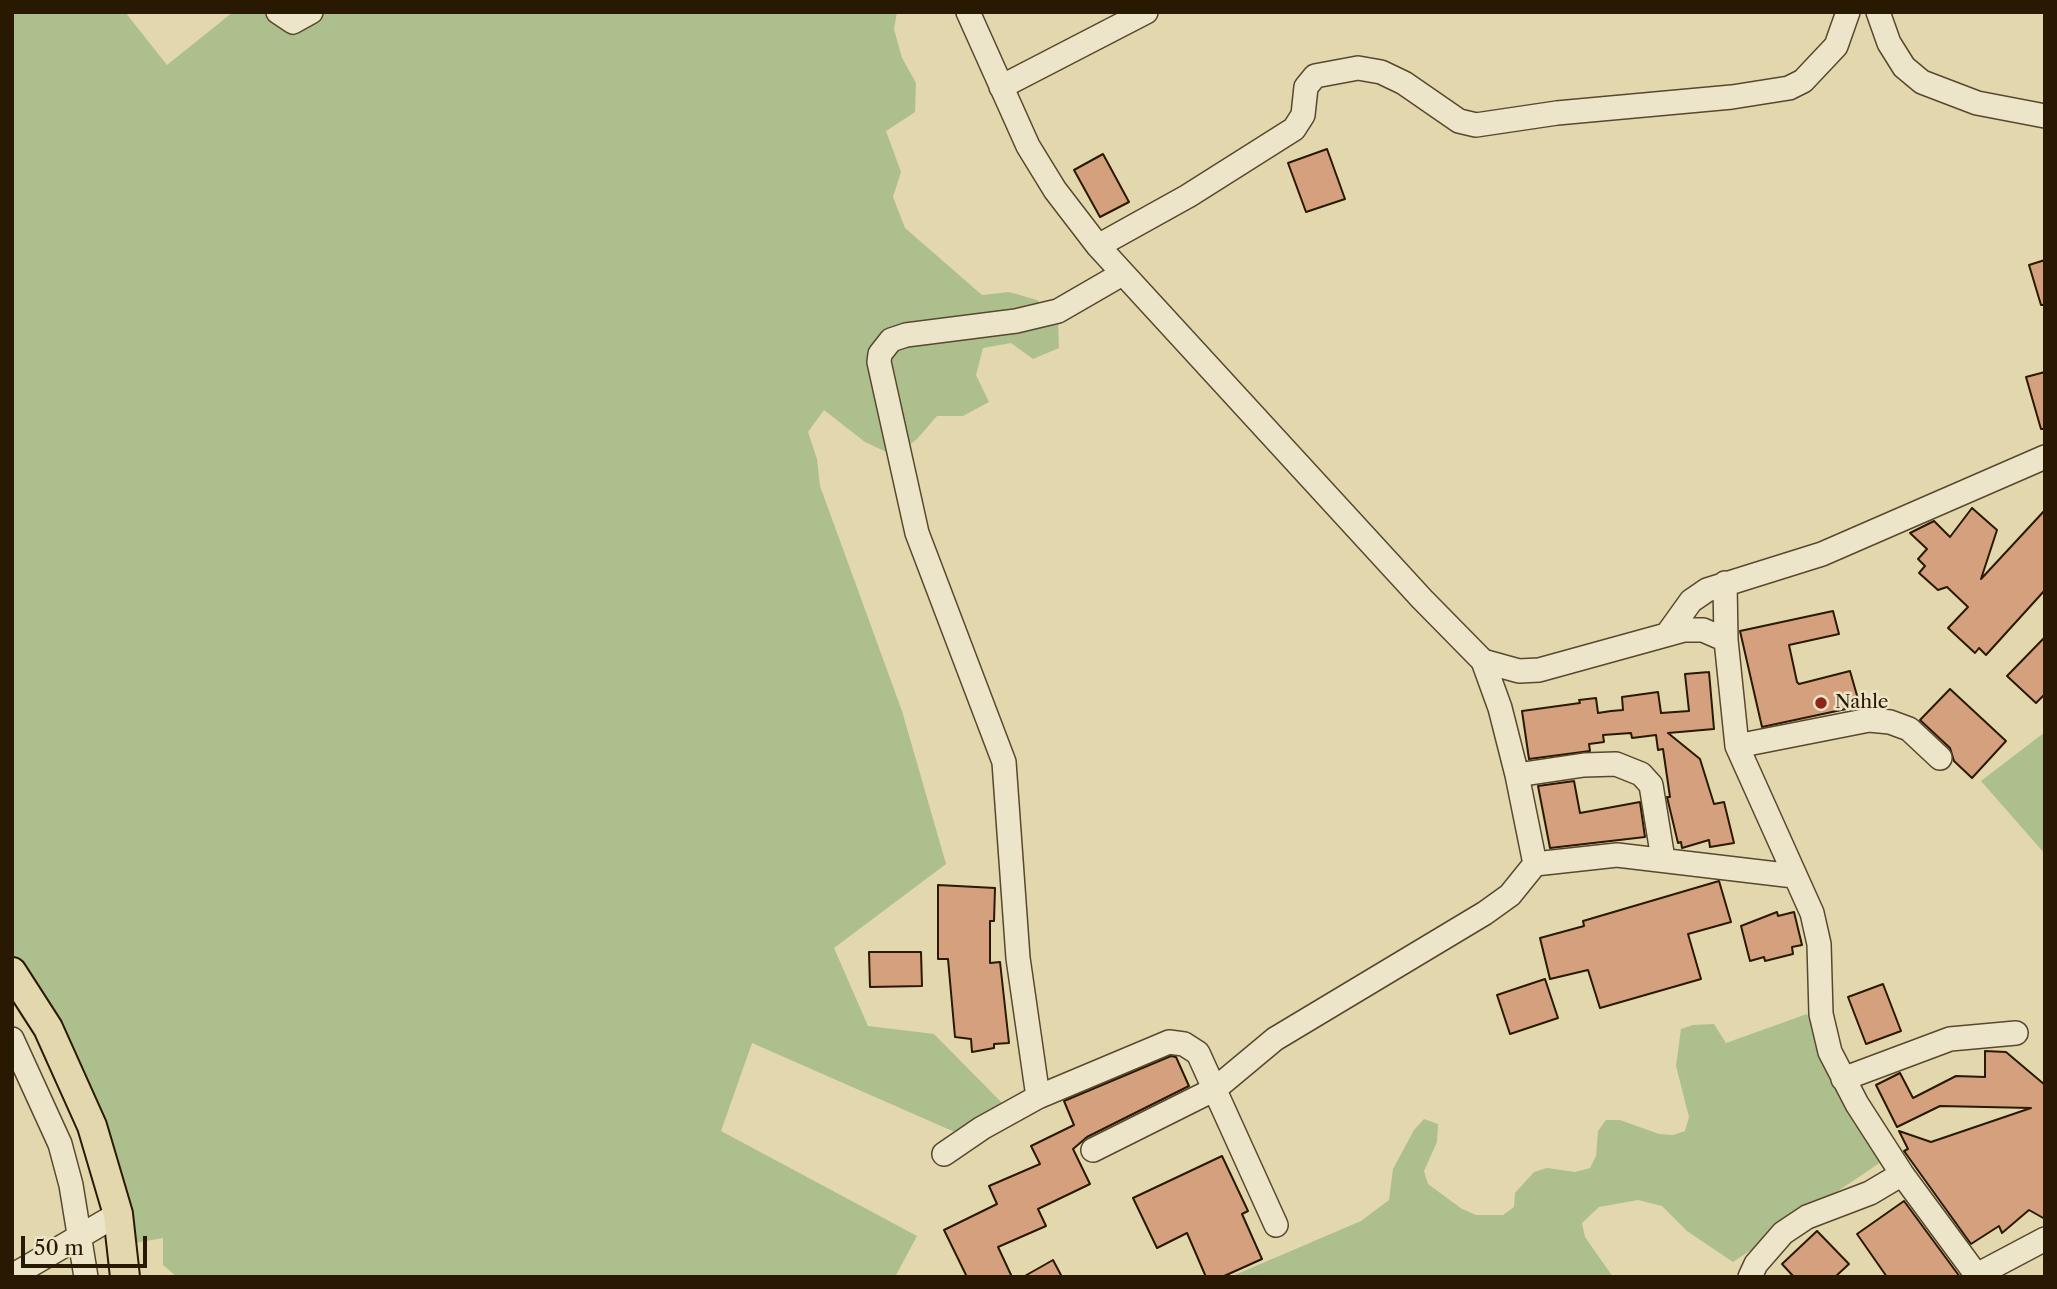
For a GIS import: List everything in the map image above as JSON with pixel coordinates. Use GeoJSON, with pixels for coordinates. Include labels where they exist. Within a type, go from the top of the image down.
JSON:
{"type":"FeatureCollection","features":[{"type":"Feature","properties":{"kind":"main road"},"geometry":{"type":"LineString","coordinates":[[12,972],[48,1028],[68,1066],[92,1126],[118,1214],[125,1277]]}},
{"type":"Feature","properties":{"kind":"street"},"geometry":{"type":"LineString","coordinates":[[278,12],[293,22],[311,12]]}},
{"type":"Feature","properties":{"kind":"street"},"geometry":{"type":"LineString","coordinates":[[968,12],[1028,146],[1055,190],[1098,246],[1483,661],[1500,708],[1535,864]]}},
{"type":"Feature","properties":{"kind":"street"},"geometry":{"type":"LineString","coordinates":[[1001,87],[1146,12]]}},
{"type":"Feature","properties":{"kind":"street"},"geometry":{"type":"LineString","coordinates":[[1098,246],[1294,129],[1303,115],[1306,87],[1315,76],[1358,68],[1381,72],[1404,83],[1459,121],[1476,125],[1557,113],[1732,97],[1789,88],[1803,81],[1836,46],[1848,12]]}},
{"type":"Feature","properties":{"kind":"street"},"geometry":{"type":"LineString","coordinates":[[1878,12],[1897,55],[1922,82],[1958,98],[2045,116]]}},
{"type":"Feature","properties":{"kind":"street"},"geometry":{"type":"LineString","coordinates":[[1038,1097],[1018,958],[1004,762],[917,533],[879,362],[880,354],[891,340],[906,335],[1016,321],[1058,311],[1122,274]]}},
{"type":"Feature","properties":{"kind":"street"},"geometry":{"type":"LineString","coordinates":[[1668,633],[1691,601],[1707,590],[1822,554],[2045,457]]}},
{"type":"Feature","properties":{"kind":"street"},"geometry":{"type":"LineString","coordinates":[[1725,583],[1726,640],[1737,746],[1812,913],[1819,944],[1823,1027],[1830,1052],[1843,1079],[1902,1174],[1977,1276],[2045,1239]]}},
{"type":"Feature","properties":{"kind":"street"},"geometry":{"type":"LineString","coordinates":[[1483,661],[1519,671],[1539,670],[1668,633],[1703,630],[1726,640]]}},
{"type":"Feature","properties":{"kind":"street"},"geometry":{"type":"LineString","coordinates":[[1737,746],[1868,720],[1909,729],[1940,758]]}},
{"type":"Feature","properties":{"kind":"street"},"geometry":{"type":"LineString","coordinates":[[1517,775],[1584,765],[1616,764],[1641,774],[1651,785],[1663,859]]}},
{"type":"Feature","properties":{"kind":"street"},"geometry":{"type":"LineString","coordinates":[[1093,1150],[1215,1089],[1275,1039],[1485,913],[1510,895],[1535,864],[1617,855],[1794,876]]}},
{"type":"Feature","properties":{"kind":"street"},"geometry":{"type":"LineString","coordinates":[[1843,1079],[1950,1039],[2016,1033]]}},
{"type":"Feature","properties":{"kind":"street"},"geometry":{"type":"LineString","coordinates":[[12,1039],[60,1144],[80,1235],[86,1277]]}},
{"type":"Feature","properties":{"kind":"street"},"geometry":{"type":"LineString","coordinates":[[944,1154],[982,1128],[1038,1097],[1168,1042],[1184,1044],[1198,1053],[1276,1226]]}},
{"type":"Feature","properties":{"kind":"street"},"geometry":{"type":"LineString","coordinates":[[1750,1277],[1756,1264],[1791,1228],[1838,1203],[1870,1193],[1902,1174]]}},
{"type":"Feature","properties":{"kind":"street"},"geometry":{"type":"LineString","coordinates":[[12,1276],[118,1214]]}},
{"type":"Feature","properties":{"kind":"green space"},"geometry":{"type":"Polygon","coordinates":[[[12,12],[125,12],[167,65],[233,12],[897,12],[894,29],[902,58],[916,83],[915,112],[886,131],[901,172],[893,197],[905,228],[982,295],[1009,292],[1037,300],[1058,322],[1059,348],[1033,359],[1011,343],[983,348],[976,375],[989,402],[963,416],[937,416],[917,439],[895,456],[865,442],[824,410],[808,432],[817,459],[820,486],[902,711],[946,864],[834,948],[868,1026],[934,1034],[1004,1105],[957,1133],[752,1043],[721,1131],[917,1236],[895,1277],[177,1277],[163,1265],[163,1238],[119,1246],[81,1088],[12,992],[12,12]]]}},
{"type":"Feature","properties":{"kind":"green space"},"geometry":{"type":"Polygon","coordinates":[[[2045,732],[2045,854],[1981,781],[2045,732]]]}},
{"type":"Feature","properties":{"kind":"green space"},"geometry":{"type":"Polygon","coordinates":[[[1807,1014],[1828,1063],[1881,1162],[1733,1262],[1687,1231],[1662,1206],[1638,1200],[1599,1207],[1582,1223],[1585,1237],[1613,1277],[1230,1277],[1361,1221],[1389,1200],[1393,1169],[1414,1130],[1424,1119],[1438,1124],[1437,1142],[1424,1171],[1428,1184],[1462,1209],[1476,1215],[1503,1215],[1514,1207],[1515,1193],[1534,1172],[1547,1168],[1575,1172],[1590,1168],[1596,1156],[1598,1131],[1606,1120],[1620,1120],[1659,1134],[1673,1135],[1685,1131],[1689,1117],[1676,1066],[1681,1029],[1693,1025],[1714,1024],[1726,1043],[1807,1014]]]}},
{"type":"Feature","properties":{"kind":"building"},"geometry":{"type":"Polygon","coordinates":[[[1327,149],[1345,199],[1306,212],[1288,163],[1327,149]]]}},
{"type":"Feature","properties":{"kind":"building"},"geometry":{"type":"Polygon","coordinates":[[[1103,154],[1129,202],[1100,217],[1074,170],[1103,154]]]}},
{"type":"Feature","properties":{"kind":"building"},"geometry":{"type":"Polygon","coordinates":[[[2045,260],[2045,305],[2041,305],[2029,265],[2045,260]]]}},
{"type":"Feature","properties":{"kind":"building"},"geometry":{"type":"Polygon","coordinates":[[[2045,372],[2045,429],[2041,429],[2026,377],[2045,372]]]}},
{"type":"Feature","properties":{"kind":"building"},"geometry":{"type":"Polygon","coordinates":[[[1972,508],[1997,530],[1981,579],[2045,510],[2045,590],[1986,655],[1979,648],[1975,653],[1948,628],[1968,607],[1947,587],[1938,590],[1919,573],[1925,566],[1918,559],[1927,549],[1910,533],[1934,521],[1950,537],[1972,508]]]}},
{"type":"Feature","properties":{"kind":"building"},"geometry":{"type":"Polygon","coordinates":[[[1833,611],[1839,634],[1789,645],[1797,682],[1799,684],[1850,671],[1860,706],[1762,727],[1740,631],[1833,611]]]}},
{"type":"Feature","properties":{"kind":"building"},"geometry":{"type":"Polygon","coordinates":[[[2045,637],[2045,694],[2036,703],[2007,676],[2045,637]]]}},
{"type":"Feature","properties":{"kind":"building"},"geometry":{"type":"Polygon","coordinates":[[[1709,672],[1714,729],[1668,733],[1700,759],[1714,804],[1724,802],[1734,843],[1710,847],[1709,840],[1682,848],[1681,842],[1678,843],[1667,797],[1670,797],[1663,749],[1658,750],[1656,735],[1632,738],[1631,733],[1603,735],[1604,742],[1589,744],[1590,751],[1529,759],[1522,711],[1580,703],[1579,700],[1596,698],[1598,713],[1623,710],[1622,697],[1658,692],[1661,713],[1689,711],[1685,674],[1709,672]]]}},
{"type":"Feature","properties":{"kind":"building"},"geometry":{"type":"Polygon","coordinates":[[[1950,689],[2006,741],[1972,778],[1954,761],[1950,748],[1920,720],[1950,689]]]}},
{"type":"Feature","properties":{"kind":"building"},"geometry":{"type":"Polygon","coordinates":[[[1574,781],[1580,813],[1640,802],[1645,837],[1550,848],[1538,786],[1574,781]]]}},
{"type":"Feature","properties":{"kind":"building"},"geometry":{"type":"Polygon","coordinates":[[[1719,881],[1731,922],[1688,934],[1701,979],[1600,1008],[1588,970],[1550,979],[1540,938],[1584,926],[1583,921],[1719,881]]]}},
{"type":"Feature","properties":{"kind":"building"},"geometry":{"type":"Polygon","coordinates":[[[938,885],[995,888],[994,921],[990,921],[990,963],[1000,962],[1009,1043],[994,1044],[994,1048],[972,1052],[971,1039],[955,1037],[948,959],[938,959],[938,885]]]}},
{"type":"Feature","properties":{"kind":"building"},"geometry":{"type":"Polygon","coordinates":[[[1777,912],[1778,916],[1794,912],[1802,945],[1792,947],[1793,954],[1765,961],[1764,957],[1750,961],[1741,926],[1777,912]]]}},
{"type":"Feature","properties":{"kind":"building"},"geometry":{"type":"Polygon","coordinates":[[[869,952],[921,952],[922,986],[870,987],[869,952]]]}},
{"type":"Feature","properties":{"kind":"building"},"geometry":{"type":"Polygon","coordinates":[[[1545,979],[1558,1018],[1510,1034],[1497,995],[1545,979]]]}},
{"type":"Feature","properties":{"kind":"building"},"geometry":{"type":"Polygon","coordinates":[[[1883,984],[1901,1031],[1866,1044],[1848,997],[1883,984]]]}},
{"type":"Feature","properties":{"kind":"building"},"geometry":{"type":"Polygon","coordinates":[[[1985,1051],[2006,1052],[2045,1085],[2045,1219],[2029,1210],[2002,1233],[1999,1226],[1971,1244],[1904,1151],[1908,1149],[1899,1131],[1931,1142],[2031,1108],[1940,1106],[1897,1127],[1876,1085],[1900,1073],[1913,1098],[1956,1076],[1985,1077],[1985,1051]]]}},
{"type":"Feature","properties":{"kind":"building"},"geometry":{"type":"Polygon","coordinates":[[[1171,1056],[1176,1057],[1189,1086],[1087,1137],[1073,1149],[1090,1184],[1038,1209],[1046,1226],[998,1247],[1012,1277],[967,1277],[944,1230],[997,1204],[989,1186],[1040,1164],[1031,1146],[1074,1125],[1064,1101],[1171,1056]]]}},
{"type":"Feature","properties":{"kind":"building"},"geometry":{"type":"Polygon","coordinates":[[[1222,1156],[1248,1211],[1242,1214],[1262,1259],[1222,1277],[1206,1277],[1187,1233],[1157,1248],[1133,1198],[1222,1156]]]}},
{"type":"Feature","properties":{"kind":"building"},"geometry":{"type":"Polygon","coordinates":[[[1904,1201],[1960,1277],[1887,1277],[1857,1234],[1904,1201]]]}},
{"type":"Feature","properties":{"kind":"building"},"geometry":{"type":"Polygon","coordinates":[[[1817,1231],[1849,1264],[1835,1277],[1794,1277],[1782,1264],[1817,1231]]]}},
{"type":"Feature","properties":{"kind":"building"},"geometry":{"type":"Polygon","coordinates":[[[1053,1260],[1062,1277],[1023,1277],[1053,1260]]]}},
{"type":"Feature","properties":{"kind":"place","name":"Nahle"},"geometry":{"type":"Point","coordinates":[1821,703]}}]}
